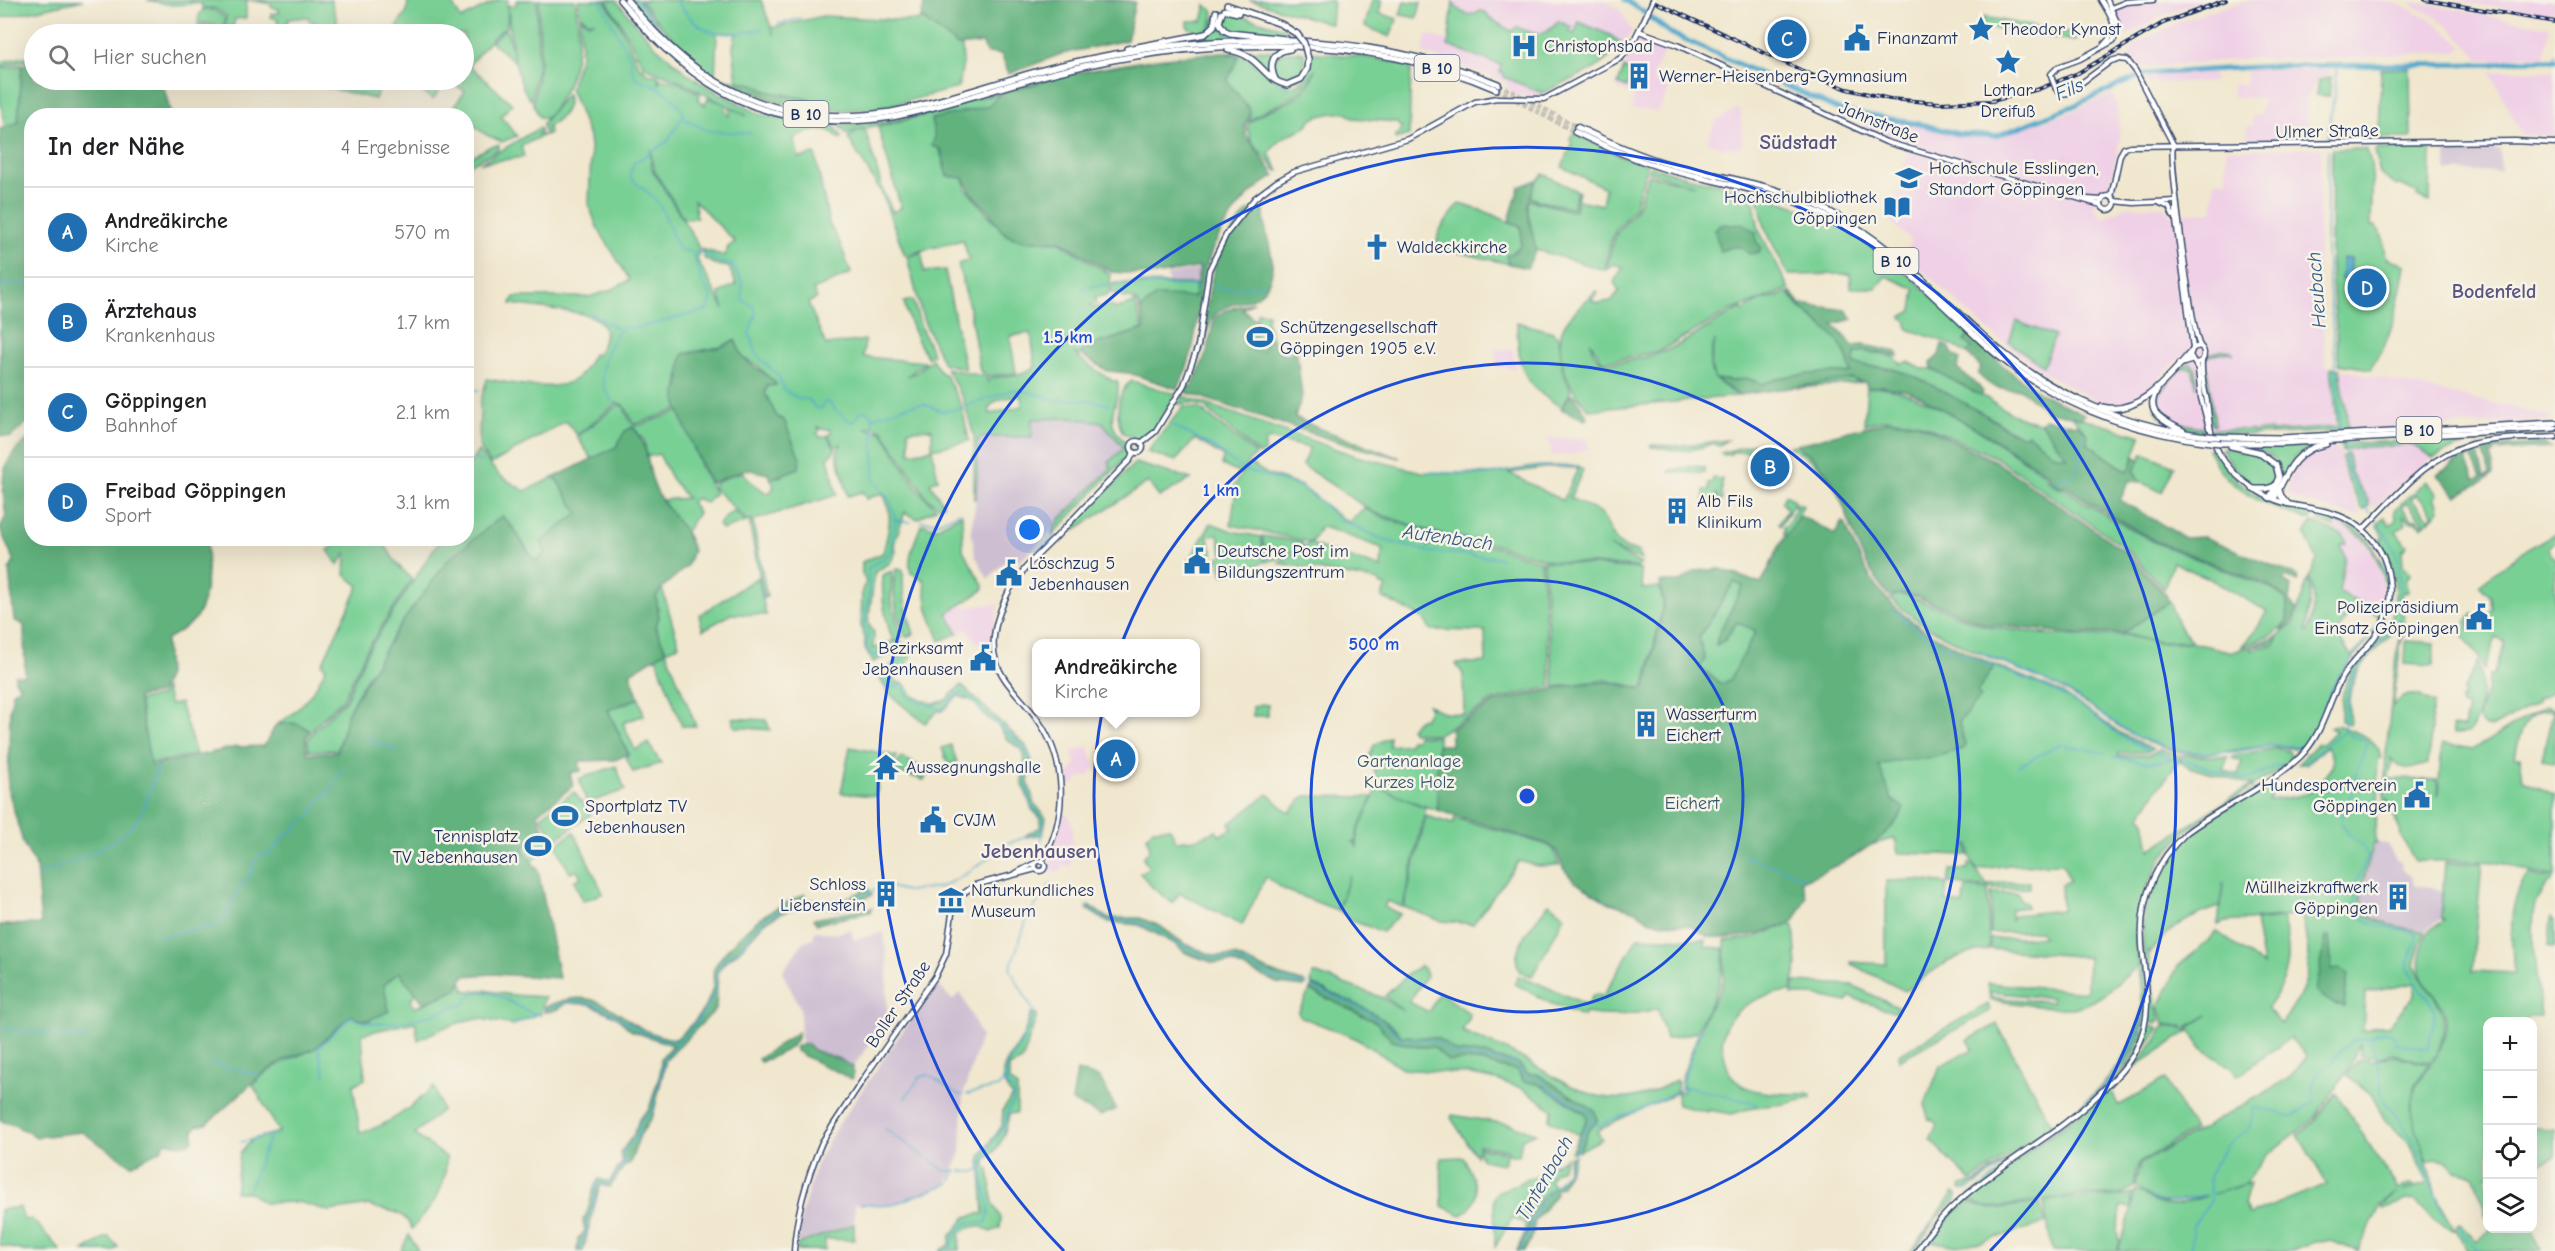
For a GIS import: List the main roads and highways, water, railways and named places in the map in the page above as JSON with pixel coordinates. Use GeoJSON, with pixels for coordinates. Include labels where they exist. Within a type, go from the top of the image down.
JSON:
{"type":"FeatureCollection","features":[{"type":"Feature","properties":{"kind":"highway","name":"B 10"},"geometry":{"type":"LineString","coordinates":[[620,0],[656,42],[705,82],[732,97],[763,109],[820,121],[862,121],[892,117],[1086,65],[1150,54],[1294,44]]}},
{"type":"Feature","properties":{"kind":"highway","name":"B 10"},"geometry":{"type":"LineString","coordinates":[[627,0],[665,45],[708,78],[751,99],[805,114],[848,116],[904,110],[1056,67],[1114,55],[1198,44],[1294,44],[1339,50],[1394,58],[1497,87]]}},
{"type":"Feature","properties":{"kind":"highway","name":"B 10"},"geometry":{"type":"LineString","coordinates":[[1114,55],[1141,46],[1205,34],[1214,26],[1222,10]]}},
{"type":"Feature","properties":{"kind":"highway"},"geometry":{"type":"LineString","coordinates":[[1220,48],[1250,56],[1276,81],[1287,85],[1297,83],[1306,72],[1308,58],[1304,44],[1297,34],[1281,24],[1222,10],[1219,22],[1224,30],[1230,33],[1266,36],[1294,44]]}},
{"type":"Feature","properties":{"kind":"highway"},"geometry":{"type":"LineString","coordinates":[[1276,81],[1272,70],[1273,59],[1294,44]]}},
{"type":"Feature","properties":{"kind":"highway","name":"B 10"},"geometry":{"type":"LineString","coordinates":[[2210,436],[2172,436],[2132,426],[2085,409],[2052,392],[1996,354],[1904,268],[1868,240],[1803,205],[1759,188],[1742,181],[1649,158],[1576,129],[1647,163],[1745,187],[1759,188],[1822,207],[1870,235],[1907,264],[2013,360],[2055,388],[2087,404],[2134,422],[2187,434],[2210,436],[2219,440],[2332,440],[2555,428]]}},
{"type":"Feature","properties":{"kind":"highway"},"geometry":{"type":"LineString","coordinates":[[2187,434],[2167,424],[2157,415],[2153,397],[2162,382],[2191,350]]}},
{"type":"Feature","properties":{"kind":"highway"},"geometry":{"type":"LineString","coordinates":[[2178,365],[2194,362]]}},
{"type":"Feature","properties":{"kind":"highway","name":"B 10"},"geometry":{"type":"LineString","coordinates":[[2087,404],[2113,409],[2125,408],[2140,401],[2162,382]]}},
{"type":"Feature","properties":{"kind":"highway","name":"B 10"},"geometry":{"type":"LineString","coordinates":[[2219,440],[2555,423]]}},
{"type":"Feature","properties":{"kind":"highway"},"geometry":{"type":"LineString","coordinates":[[2219,440],[2253,450],[2273,461],[2279,474],[2279,493],[2288,503]]}},
{"type":"Feature","properties":{"kind":"highway","name":"B 10"},"geometry":{"type":"LineString","coordinates":[[2272,499],[2298,457],[2308,449],[2332,440]]}},
{"type":"Feature","properties":{"kind":"highway"},"geometry":{"type":"LineString","coordinates":[[2253,489],[2278,486]]}},
{"type":"Feature","properties":{"kind":"main road"},"geometry":{"type":"LineString","coordinates":[[1032,713],[1001,673],[995,659],[994,638],[1009,591],[1042,550],[1130,460],[1134,452],[1132,444],[1141,443],[1155,432],[1176,400],[1198,346],[1209,270],[1227,233],[1241,213],[1269,186],[1294,172],[1408,139],[1474,103],[1497,98],[1544,99],[1621,58],[1639,31],[1653,0]]}},
{"type":"Feature","properties":{"kind":"main road"},"geometry":{"type":"LineString","coordinates":[[2101,0],[2109,9]]}},
{"type":"Feature","properties":{"kind":"main road"},"geometry":{"type":"LineString","coordinates":[[1917,1251],[1930,1231],[1951,1208],[2060,1129],[2125,1067],[2141,1038],[2148,1007],[2142,921],[2146,896],[2157,868],[2186,832],[2299,757],[2322,727],[2343,675],[2373,639],[2388,611],[2391,590],[2389,574],[2380,551],[2363,529],[2343,516],[2272,499],[2253,489],[2230,468],[2210,436],[2191,350],[2176,221],[2172,144],[2141,81],[2127,60],[2115,59],[2067,93],[2059,93],[2052,80],[2051,74],[2058,67],[2080,59],[2102,47],[2113,33],[2113,22],[2107,0]]}},
{"type":"Feature","properties":{"kind":"main road"},"geometry":{"type":"LineString","coordinates":[[2109,9],[2126,2],[2153,0]]}},
{"type":"Feature","properties":{"kind":"main road","name":"Jahnstraße"},"geometry":{"type":"LineString","coordinates":[[1639,31],[1677,45],[1886,142],[2101,202],[2107,210],[2113,207]]}},
{"type":"Feature","properties":{"kind":"main road","name":"Ulmer Straße"},"geometry":{"type":"LineString","coordinates":[[2113,199],[2120,155],[2124,148],[2172,144],[2554,142]]}},
{"type":"Feature","properties":{"kind":"main road"},"geometry":{"type":"LineString","coordinates":[[2101,202],[2105,197],[2134,203]]}},
{"type":"Feature","properties":{"kind":"main road"},"geometry":{"type":"LineString","coordinates":[[2113,199],[2113,207],[2134,203],[2176,201]]}},
{"type":"Feature","properties":{"kind":"main road"},"geometry":{"type":"LineString","coordinates":[[2176,201],[2200,346],[2205,354],[2202,361],[2210,436]]}},
{"type":"Feature","properties":{"kind":"main road"},"geometry":{"type":"LineString","coordinates":[[2157,202],[2169,207],[2176,221]]}},
{"type":"Feature","properties":{"kind":"main road"},"geometry":{"type":"LineString","coordinates":[[2186,298],[2192,303]]}},
{"type":"Feature","properties":{"kind":"main road"},"geometry":{"type":"LineString","coordinates":[[2191,350],[2200,346]]}},
{"type":"Feature","properties":{"kind":"main road"},"geometry":{"type":"LineString","coordinates":[[2194,362],[2202,361]]}},
{"type":"Feature","properties":{"kind":"main road"},"geometry":{"type":"LineString","coordinates":[[2363,529],[2421,473],[2447,453],[2488,441],[2555,437]]}},
{"type":"Feature","properties":{"kind":"main road"},"geometry":{"type":"LineString","coordinates":[[1134,452],[1142,451],[1141,443]]}},
{"type":"Feature","properties":{"kind":"main road"},"geometry":{"type":"LineString","coordinates":[[1035,717],[1047,733],[1054,748],[1061,793],[1056,829],[1042,861],[1044,869],[1040,871],[1036,869],[1035,863]]}},
{"type":"Feature","properties":{"kind":"main road","name":"Boller Straße"},"geometry":{"type":"LineString","coordinates":[[1010,876],[1042,861]]}},
{"type":"Feature","properties":{"kind":"main road","name":"Boller Straße"},"geometry":{"type":"LineString","coordinates":[[794,1251],[798,1216],[817,1155],[828,1132],[942,966],[956,902],[963,893],[975,885],[1036,869]]}},
{"type":"Feature","properties":{"kind":"water"},"geometry":{"type":"Polygon","coordinates":[[[2343,258],[2351,259],[2351,280],[2341,280],[2343,258]]]}},
{"type":"Feature","properties":{"kind":"waterway"},"geometry":{"type":"LineString","coordinates":[[600,0],[631,60],[636,78],[670,95],[684,114],[668,141],[634,163],[631,177],[656,200],[679,250],[708,254],[718,262],[731,263],[742,282],[742,301],[754,306],[756,313],[749,333],[757,355],[778,376],[785,391],[800,399],[809,399],[815,408],[822,408],[824,402],[829,402],[836,411],[851,422],[855,421],[862,411],[867,411],[873,417],[874,481],[891,504],[895,524],[892,550],[886,557],[868,568],[869,587],[864,628],[869,634],[866,648],[873,657],[891,646],[902,650],[904,658],[886,677],[885,686],[890,688],[901,685],[911,699],[941,709],[956,695],[963,693],[1021,746],[1030,758],[1025,782],[1032,806],[1044,820],[1040,844]]}},
{"type":"Feature","properties":{"kind":"waterway"},"geometry":{"type":"LineString","coordinates":[[637,0],[659,29],[692,61]]}},
{"type":"Feature","properties":{"kind":"waterway"},"geometry":{"type":"LineString","coordinates":[[676,0],[694,21],[713,32],[723,34],[762,29]]}},
{"type":"Feature","properties":{"kind":"waterway","name":"Fils"},"geometry":{"type":"LineString","coordinates":[[1625,0],[1670,33],[1839,110],[1924,125],[1958,134],[1996,136],[2073,106],[2144,74],[2271,66],[2493,64],[2519,60],[2555,60]]}},
{"type":"Feature","properties":{"kind":"waterway"},"geometry":{"type":"LineString","coordinates":[[778,24],[801,18]]}},
{"type":"Feature","properties":{"kind":"waterway","name":"Fils"},"geometry":{"type":"LineString","coordinates":[[2553,60],[2555,54]]}},
{"type":"Feature","properties":{"kind":"waterway","name":"Heubach"},"geometry":{"type":"LineString","coordinates":[[2328,137],[2338,66]]}},
{"type":"Feature","properties":{"kind":"waterway"},"geometry":{"type":"LineString","coordinates":[[683,118],[708,131],[751,133]]}},
{"type":"Feature","properties":{"kind":"waterway","name":"Heubach"},"geometry":{"type":"LineString","coordinates":[[2328,150],[2326,249],[2341,428]]}},
{"type":"Feature","properties":{"kind":"waterway"},"geometry":{"type":"LineString","coordinates":[[612,402],[605,389],[603,364],[608,348],[623,327],[642,327],[707,310],[712,298],[703,283],[693,254]]}},
{"type":"Feature","properties":{"kind":"waterway"},"geometry":{"type":"LineString","coordinates":[[0,285],[24,284]]}},
{"type":"Feature","properties":{"kind":"waterway"},"geometry":{"type":"LineString","coordinates":[[1081,288],[1110,284]]}},
{"type":"Feature","properties":{"kind":"waterway"},"geometry":{"type":"LineString","coordinates":[[1112,284],[1201,286]]}},
{"type":"Feature","properties":{"kind":"waterway"},"geometry":{"type":"LineString","coordinates":[[1213,287],[1232,289],[1263,285]]}},
{"type":"Feature","properties":{"kind":"waterway"},"geometry":{"type":"LineString","coordinates":[[591,313],[618,329]]}},
{"type":"Feature","properties":{"kind":"waterway"},"geometry":{"type":"LineString","coordinates":[[474,390],[479,390]]}},
{"type":"Feature","properties":{"kind":"waterway","name":"Autenbach"},"geometry":{"type":"LineString","coordinates":[[873,417],[911,405],[924,404],[941,411],[955,410],[1012,390],[1030,392],[1055,400],[1089,400],[1109,405]]}},
{"type":"Feature","properties":{"kind":"waterway","name":"Autenbach"},"geometry":{"type":"LineString","coordinates":[[1172,425],[1215,448],[1241,469],[1301,487],[1314,495],[1337,518],[1386,541],[1431,552],[1501,558]]}},
{"type":"Feature","properties":{"kind":"waterway"},"geometry":{"type":"LineString","coordinates":[[2053,481],[2073,476],[2079,465],[2083,434]]}},
{"type":"Feature","properties":{"kind":"waterway","name":"Heubach"},"geometry":{"type":"LineString","coordinates":[[2343,442],[2348,472],[2370,513]]}},
{"type":"Feature","properties":{"kind":"waterway"},"geometry":{"type":"LineString","coordinates":[[475,460],[482,462]]}},
{"type":"Feature","properties":{"kind":"waterway"},"geometry":{"type":"LineString","coordinates":[[1429,472],[1486,475],[1541,466],[1578,467]]}},
{"type":"Feature","properties":{"kind":"waterway"},"geometry":{"type":"LineString","coordinates":[[921,521],[938,522],[961,512]]}},
{"type":"Feature","properties":{"kind":"waterway"},"geometry":{"type":"LineString","coordinates":[[894,520],[911,522]]}},
{"type":"Feature","properties":{"kind":"waterway","name":"Heubach"},"geometry":{"type":"LineString","coordinates":[[2191,1251],[2192,1226],[2211,1201],[2209,1178],[2213,1166],[2226,1146],[2249,1129],[2254,1108],[2279,1111],[2285,1116],[2292,1117],[2313,1103],[2314,1082],[2318,1073],[2331,1064],[2340,1051],[2352,1041],[2370,1038],[2385,1032],[2394,1035],[2396,1044],[2428,1048],[2433,1028],[2434,1008],[2408,969],[2416,939],[2415,934],[2399,928],[2378,926],[2363,918],[2355,910],[2355,886],[2368,856],[2363,846],[2351,837],[2341,823],[2344,807],[2354,790],[2367,742],[2344,732],[2349,687],[2364,658],[2396,626],[2400,609],[2396,555],[2377,520]]}},
{"type":"Feature","properties":{"kind":"waterway"},"geometry":{"type":"LineString","coordinates":[[2382,562],[2388,585]]}},
{"type":"Feature","properties":{"kind":"waterway"},"geometry":{"type":"LineString","coordinates":[[2353,656],[2376,628],[2384,612],[2388,593]]}},
{"type":"Feature","properties":{"kind":"waterway"},"geometry":{"type":"LineString","coordinates":[[1894,610],[1915,628],[1938,642],[1962,654],[2039,684],[2087,710]]}},
{"type":"Feature","properties":{"kind":"waterway"},"geometry":{"type":"LineString","coordinates":[[1980,652],[2066,690],[2084,702]]}},
{"type":"Feature","properties":{"kind":"waterway"},"geometry":{"type":"LineString","coordinates":[[2140,738],[2171,749],[2201,753],[2234,752],[2277,745],[2297,747],[2303,745],[2317,727],[2335,681],[2352,659]]}},
{"type":"Feature","properties":{"kind":"waterway"},"geometry":{"type":"LineString","coordinates":[[2088,705],[2094,709]]}},
{"type":"Feature","properties":{"kind":"waterway"},"geometry":{"type":"LineString","coordinates":[[2089,712],[2121,736],[2149,750]]}},
{"type":"Feature","properties":{"kind":"waterway"},"geometry":{"type":"LineString","coordinates":[[2098,712],[2137,737]]}},
{"type":"Feature","properties":{"kind":"waterway"},"geometry":{"type":"LineString","coordinates":[[2304,763],[2344,732]]}},
{"type":"Feature","properties":{"kind":"waterway"},"geometry":{"type":"LineString","coordinates":[[366,738],[395,750]]}},
{"type":"Feature","properties":{"kind":"waterway"},"geometry":{"type":"LineString","coordinates":[[2018,766],[2061,744]]}},
{"type":"Feature","properties":{"kind":"waterway"},"geometry":{"type":"LineString","coordinates":[[2064,745],[2105,753]]}},
{"type":"Feature","properties":{"kind":"waterway"},"geometry":{"type":"LineString","coordinates":[[2156,753],[2172,759]]}},
{"type":"Feature","properties":{"kind":"waterway"},"geometry":{"type":"LineString","coordinates":[[2113,757],[2150,763],[2173,759],[2185,760],[2238,778],[2252,778],[2283,764]]}},
{"type":"Feature","properties":{"kind":"waterway"},"geometry":{"type":"LineString","coordinates":[[38,875],[94,852],[122,835],[132,826],[143,810],[158,767]]}},
{"type":"Feature","properties":{"kind":"waterway"},"geometry":{"type":"LineString","coordinates":[[159,937],[217,925],[225,918],[240,887],[253,872],[252,864],[262,854],[269,854],[288,833],[312,815],[313,810],[326,793],[330,793],[344,767]]}},
{"type":"Feature","properties":{"kind":"waterway"},"geometry":{"type":"LineString","coordinates":[[580,1251],[581,1241],[588,1231],[586,1221],[592,1213],[597,1184],[609,1184],[626,1160],[622,1153],[639,1134],[641,1120],[652,1112],[664,1060],[705,1012],[716,991],[716,976],[723,961],[739,949],[764,920],[796,905],[809,903],[839,905],[885,886],[907,891],[941,887],[966,874],[1009,843],[1042,829]]}},
{"type":"Feature","properties":{"kind":"waterway"},"geometry":{"type":"LineString","coordinates":[[1745,856],[1804,878]]}},
{"type":"Feature","properties":{"kind":"waterway"},"geometry":{"type":"LineString","coordinates":[[949,1251],[957,1232],[968,1222],[986,1223],[989,1207],[982,1166],[985,1154],[1002,1130],[1008,1110],[1013,1104],[1013,1091],[1006,1085],[1007,1066],[1022,1042],[1034,1012],[1010,969],[1028,916],[1051,884]]}},
{"type":"Feature","properties":{"kind":"waterway","name":"Tintenbach"},"geometry":{"type":"LineString","coordinates":[[1086,906],[1106,920],[1134,921],[1158,929],[1161,935],[1207,957],[1238,961],[1279,980],[1307,985]]}},
{"type":"Feature","properties":{"kind":"waterway"},"geometry":{"type":"LineString","coordinates":[[2139,934],[2144,980]]}},
{"type":"Feature","properties":{"kind":"waterway","name":"Tintenbach"},"geometry":{"type":"LineString","coordinates":[[1311,987],[1335,996],[1372,1015],[1402,1040],[1435,1041],[1451,1054],[1517,1064],[1526,1078],[1539,1078],[1548,1088],[1591,1113],[1592,1119],[1585,1129],[1567,1172],[1544,1199],[1533,1218],[1520,1251]]}},
{"type":"Feature","properties":{"kind":"waterway"},"geometry":{"type":"LineString","coordinates":[[325,1075],[318,1048],[351,1016],[373,1023],[403,1021],[462,1005],[471,995],[485,992],[541,1015]]}},
{"type":"Feature","properties":{"kind":"waterway"},"geometry":{"type":"LineString","coordinates":[[545,1010],[564,1003],[593,1004],[660,1039]]}},
{"type":"Feature","properties":{"kind":"waterway"},"geometry":{"type":"LineString","coordinates":[[2050,1132],[2096,1094],[2121,1065],[2131,1049],[2145,1012]]}},
{"type":"Feature","properties":{"kind":"waterway"},"geometry":{"type":"LineString","coordinates":[[514,1025],[535,1015]]}},
{"type":"Feature","properties":{"kind":"waterway"},"geometry":{"type":"LineString","coordinates":[[1703,1023],[1680,1089],[1688,1087],[1757,1104]]}},
{"type":"Feature","properties":{"kind":"waterway"},"geometry":{"type":"LineString","coordinates":[[0,1028],[91,1039]]}},
{"type":"Feature","properties":{"kind":"waterway"},"geometry":{"type":"LineString","coordinates":[[2370,1039],[2380,1069],[2381,1096],[2412,1137],[2444,1216]]}},
{"type":"Feature","properties":{"kind":"waterway"},"geometry":{"type":"LineString","coordinates":[[662,1040],[680,1041]]}},
{"type":"Feature","properties":{"kind":"waterway"},"geometry":{"type":"LineString","coordinates":[[211,1063],[258,1075]]}},
{"type":"Feature","properties":{"kind":"waterway"},"geometry":{"type":"LineString","coordinates":[[905,1098],[920,1077],[929,1075],[959,1095],[963,1095]]}},
{"type":"Feature","properties":{"kind":"waterway"},"geometry":{"type":"LineString","coordinates":[[967,1094],[998,1087],[1006,1078]]}},
{"type":"Feature","properties":{"kind":"waterway"},"geometry":{"type":"LineString","coordinates":[[1592,1122],[1596,1125],[1602,1124],[1643,1109],[1675,1092]]}},
{"type":"Feature","properties":{"kind":"waterway"},"geometry":{"type":"LineString","coordinates":[[885,1129],[925,1157]]}},
{"type":"Feature","properties":{"kind":"waterway"},"geometry":{"type":"LineString","coordinates":[[241,1142],[275,1134]]}},
{"type":"Feature","properties":{"kind":"waterway"},"geometry":{"type":"LineString","coordinates":[[249,1188],[269,1138]]}},
{"type":"Feature","properties":{"kind":"waterway"},"geometry":{"type":"LineString","coordinates":[[930,1160],[945,1171],[957,1171]]}},
{"type":"Feature","properties":{"kind":"waterway"},"geometry":{"type":"LineString","coordinates":[[1968,1189],[2002,1165]]}},
{"type":"Feature","properties":{"kind":"waterway"},"geometry":{"type":"LineString","coordinates":[[961,1171],[974,1172],[981,1169]]}},
{"type":"Feature","properties":{"kind":"waterway"},"geometry":{"type":"LineString","coordinates":[[1984,1185],[2004,1170]]}},
{"type":"Feature","properties":{"kind":"waterway"},"geometry":{"type":"LineString","coordinates":[[861,1204],[891,1205],[950,1183],[955,1171]]}},
{"type":"Feature","properties":{"kind":"waterway"},"geometry":{"type":"LineString","coordinates":[[2151,1197],[2170,1202],[2204,1195]]}},
{"type":"Feature","properties":{"kind":"waterway"},"geometry":{"type":"LineString","coordinates":[[2459,1224],[2465,1238],[2478,1251]]}},
{"type":"Feature","properties":{"kind":"tunnel"},"geometry":{"type":"LineString","coordinates":[[1498,84],[1577,127]]}},
{"type":"Feature","properties":{"kind":"tunnel"},"geometry":{"type":"LineString","coordinates":[[1496,89],[1575,132]]}},
{"type":"Feature","properties":{"kind":"railway"},"geometry":{"type":"LineString","coordinates":[[1651,0],[1807,73],[1847,89],[1890,99],[1939,103],[1992,101],[2039,89],[2078,73],[2163,23],[2226,0]]}},
{"type":"Feature","properties":{"kind":"railway"},"geometry":{"type":"LineString","coordinates":[[2425,0],[2555,22]]}},
{"type":"Feature","properties":{"kind":"place","name":"Theodor Kynast"},"geometry":{"type":"Point","coordinates":[1981,29]}},
{"type":"Feature","properties":{"kind":"place","name":"Finanzamt"},"geometry":{"type":"Point","coordinates":[1857,38]}},
{"type":"Feature","properties":{"kind":"place","name":"Göppingen"},"geometry":{"type":"Point","coordinates":[1787,39]}},
{"type":"Feature","properties":{"kind":"place","name":"Christophsbad"},"geometry":{"type":"Point","coordinates":[1524,46]}},
{"type":"Feature","properties":{"kind":"place","name":"Lothar Dreifuß"},"geometry":{"type":"Point","coordinates":[2008,62]}},
{"type":"Feature","properties":{"kind":"place","name":"Werner-Heisenberg-Gymnasium"},"geometry":{"type":"Point","coordinates":[1639,76]}},
{"type":"Feature","properties":{"kind":"place","name":"Hochschule Esslingen, Standort Göppingen"},"geometry":{"type":"Point","coordinates":[1909,178]}},
{"type":"Feature","properties":{"kind":"place","name":"Hochschulbibliothek Göppingen"},"geometry":{"type":"Point","coordinates":[1897,207]}},
{"type":"Feature","properties":{"kind":"place","name":"Waldeckkirche"},"geometry":{"type":"Point","coordinates":[1377,247]}},
{"type":"Feature","properties":{"kind":"place","name":"Freibad Göppingen"},"geometry":{"type":"Point","coordinates":[2367,288]}},
{"type":"Feature","properties":{"kind":"place","name":"Schützengesellschaft Göppingen 1905 e.V."},"geometry":{"type":"Point","coordinates":[1260,337]}},
{"type":"Feature","properties":{"kind":"place","name":"Ärztehaus"},"geometry":{"type":"Point","coordinates":[1770,467]}},
{"type":"Feature","properties":{"kind":"place","name":"Alb Fils Klinikum"},"geometry":{"type":"Point","coordinates":[1677,511]}},
{"type":"Feature","properties":{"kind":"place","name":"Deutsche Post im Bildungszentrum"},"geometry":{"type":"Point","coordinates":[1197,561]}},
{"type":"Feature","properties":{"kind":"place","name":"Löschzug 5 Jebenhausen"},"geometry":{"type":"Point","coordinates":[1009,573]}},
{"type":"Feature","properties":{"kind":"place","name":"Polizeipräsidium Einsatz Göppingen"},"geometry":{"type":"Point","coordinates":[2479,617]}},
{"type":"Feature","properties":{"kind":"place","name":"Bezirksamt Jebenhausen"},"geometry":{"type":"Point","coordinates":[983,658]}},
{"type":"Feature","properties":{"kind":"place","name":"Wasserturm Eichert"},"geometry":{"type":"Point","coordinates":[1646,724]}},
{"type":"Feature","properties":{"kind":"place","name":"Andreäkirche"},"geometry":{"type":"Point","coordinates":[1116,759]}},
{"type":"Feature","properties":{"kind":"place","name":"Aussegnungshalle"},"geometry":{"type":"Point","coordinates":[886,767]}},
{"type":"Feature","properties":{"kind":"place","name":"Hundesportverein Göppingen"},"geometry":{"type":"Point","coordinates":[2417,795]}},
{"type":"Feature","properties":{"kind":"place","name":"Sportplatz TV Jebenhausen"},"geometry":{"type":"Point","coordinates":[565,816]}},
{"type":"Feature","properties":{"kind":"place","name":"CVJM"},"geometry":{"type":"Point","coordinates":[933,820]}},
{"type":"Feature","properties":{"kind":"place","name":"Tennisplatz TV Jebenhausen"},"geometry":{"type":"Point","coordinates":[538,846]}},
{"type":"Feature","properties":{"kind":"place","name":"Schloss Liebenstein"},"geometry":{"type":"Point","coordinates":[886,894]}},
{"type":"Feature","properties":{"kind":"place","name":"Müllheizkraftwerk Göppingen"},"geometry":{"type":"Point","coordinates":[2398,897]}},
{"type":"Feature","properties":{"kind":"place","name":"Naturkundliches Museum"},"geometry":{"type":"Point","coordinates":[951,900]}},
{"type":"Feature","properties":{"kind":"district","name":"Südstadt"},"geometry":{"type":"Point","coordinates":[1798,142]}},
{"type":"Feature","properties":{"kind":"district","name":"Bodenfeld"},"geometry":{"type":"Point","coordinates":[2494,291]}},
{"type":"Feature","properties":{"kind":"district","name":"Jebenhausen"},"geometry":{"type":"Point","coordinates":[1039,851]}},
{"type":"Feature","properties":{"kind":"park label","name":"Gartenanlage Kurzes Holz"},"geometry":{"type":"Point","coordinates":[1409,771]}},
{"type":"Feature","properties":{"kind":"park label","name":"Eichert"},"geometry":{"type":"Point","coordinates":[1692,803]}}]}
